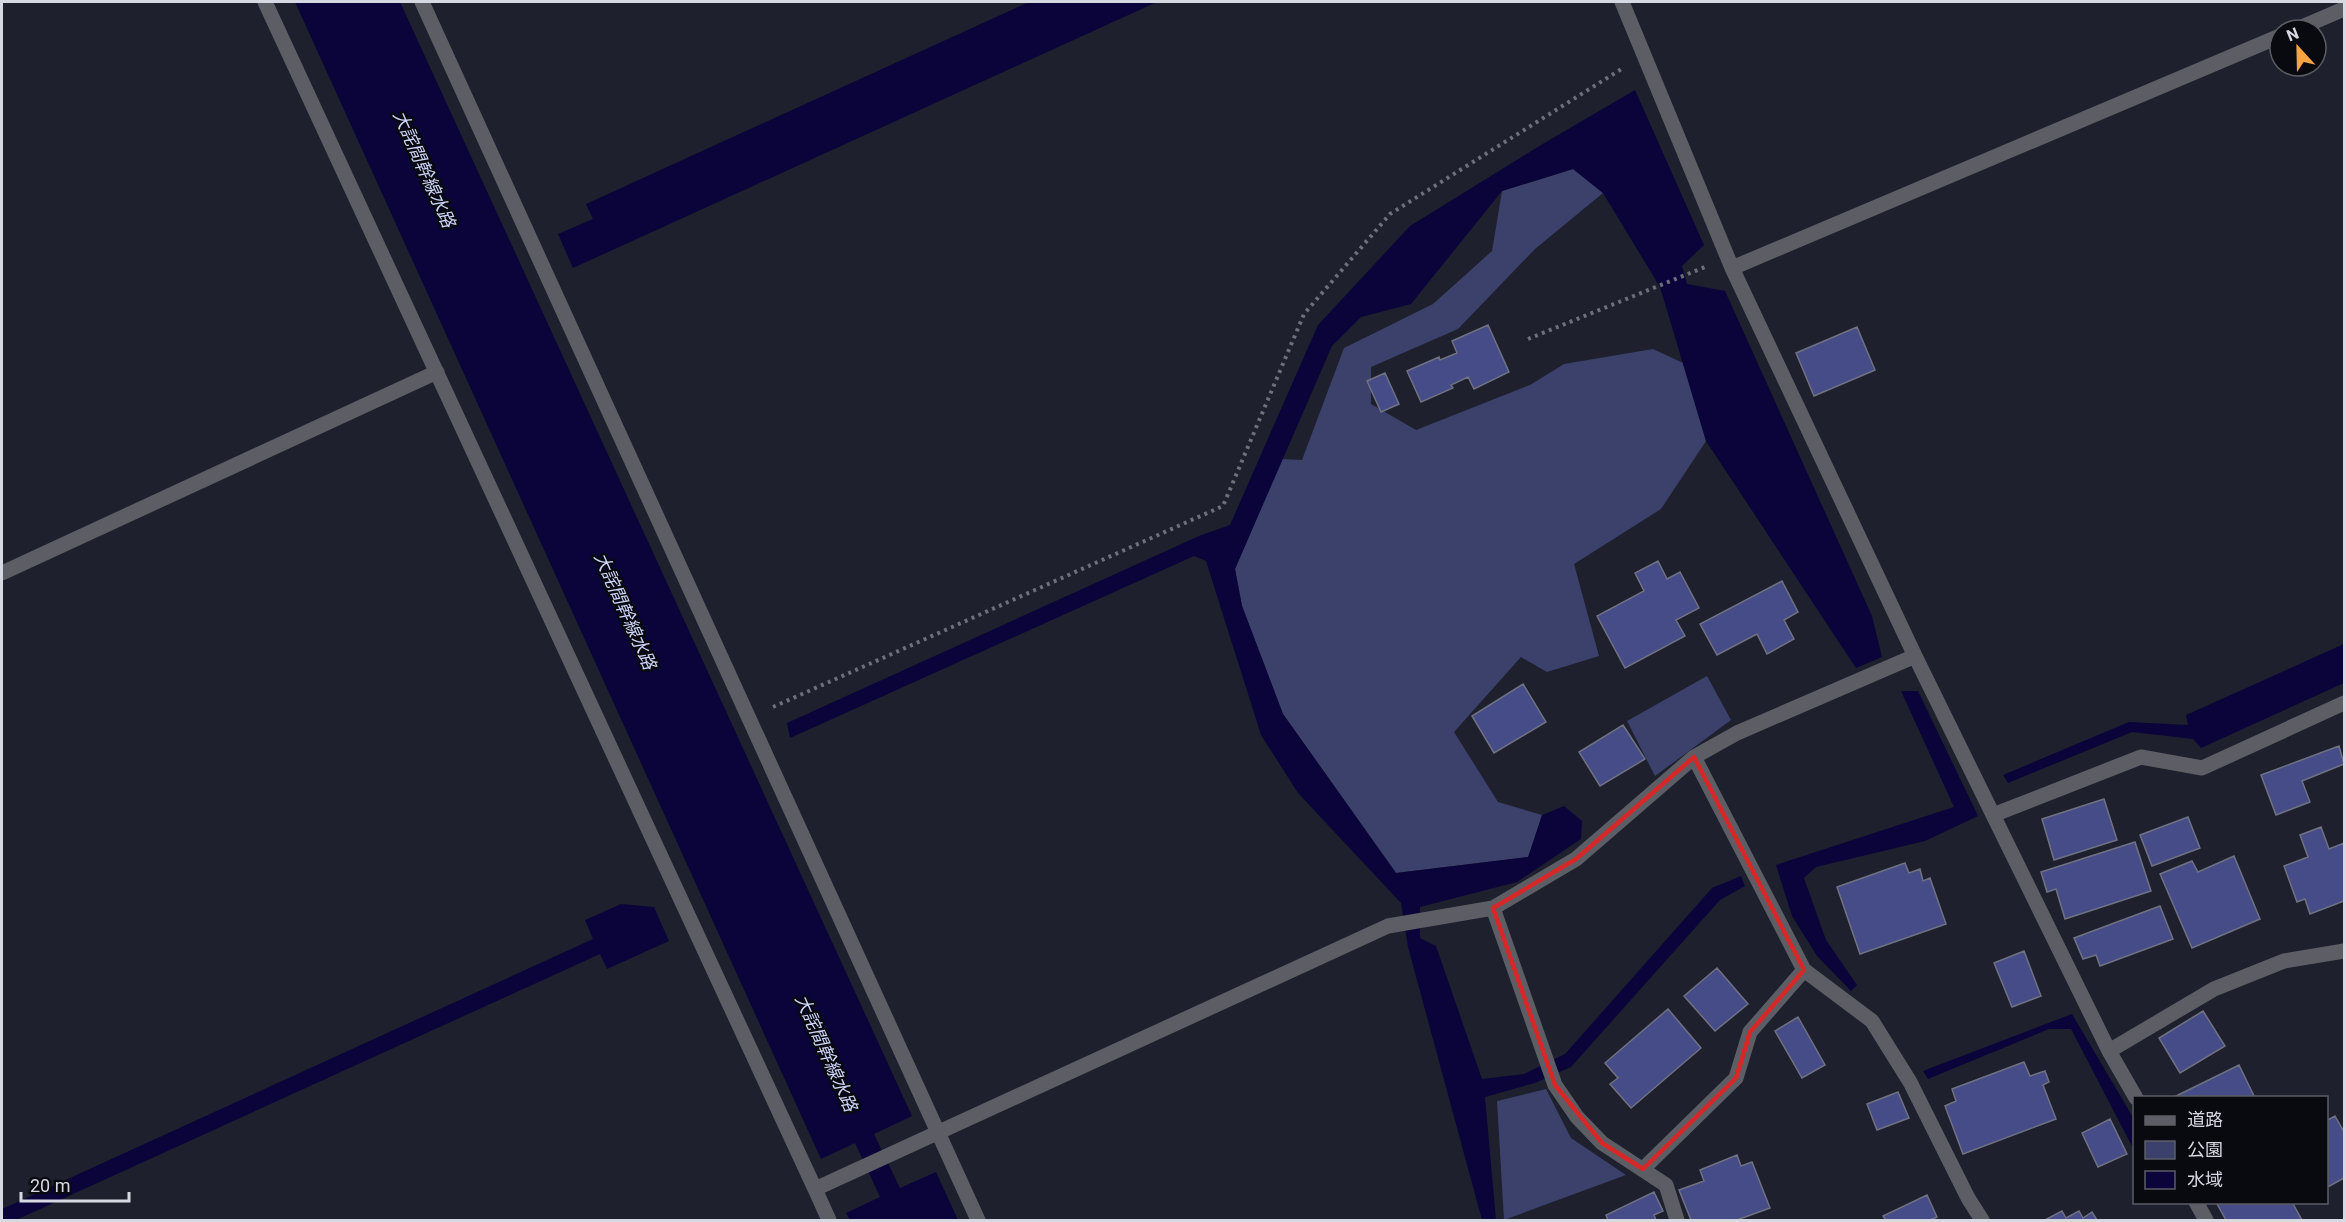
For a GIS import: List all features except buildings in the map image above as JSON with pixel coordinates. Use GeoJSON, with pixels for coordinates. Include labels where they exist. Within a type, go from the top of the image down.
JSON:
{"type":"FeatureCollection","features":[{"type":"Feature","properties":{"kind":"street"},"geometry":{"type":"LineString","coordinates":[[265,2],[829,1221]]}},
{"type":"Feature","properties":{"kind":"street"},"geometry":{"type":"LineString","coordinates":[[422,2],[978,1221]]}},
{"type":"Feature","properties":{"kind":"street"},"geometry":{"type":"LineString","coordinates":[[1622,2],[1732,268],[1915,656],[2109,1051],[2135,1096]]}},
{"type":"Feature","properties":{"kind":"street"},"geometry":{"type":"LineString","coordinates":[[2323,18],[2344,9]]}},
{"type":"Feature","properties":{"kind":"street"},"geometry":{"type":"LineString","coordinates":[[1732,268],[2268,41]]}},
{"type":"Feature","properties":{"kind":"street"},"geometry":{"type":"LineString","coordinates":[[2,573],[437,372]]}},
{"type":"Feature","properties":{"kind":"street"},"geometry":{"type":"LineString","coordinates":[[815,1189],[1389,926],[1493,909],[1576,859],[1694,757],[1737,733],[1915,656]]}},
{"type":"Feature","properties":{"kind":"street"},"geometry":{"type":"LineString","coordinates":[[1993,815],[2141,757],[2202,768],[2344,703]]}},
{"type":"Feature","properties":{"kind":"street"},"geometry":{"type":"LineString","coordinates":[[1694,757],[1804,970],[1872,1021],[1910,1082],[1968,1198],[1982,1221]]}},
{"type":"Feature","properties":{"kind":"street"},"geometry":{"type":"LineString","coordinates":[[1493,909],[1555,1085],[1577,1117],[1602,1143],[1666,1185],[1677,1221]]}},
{"type":"Feature","properties":{"kind":"street"},"geometry":{"type":"LineString","coordinates":[[2109,1051],[2214,988],[2284,961],[2344,951]]}},
{"type":"Feature","properties":{"kind":"street"},"geometry":{"type":"LineString","coordinates":[[1643,1170],[1736,1078],[1750,1032],[1804,970]]}},
{"type":"Feature","properties":{"kind":"street"},"geometry":{"type":"LineString","coordinates":[[2197,1204],[2206,1221]]}},
{"type":"Feature","properties":{"kind":"path"},"geometry":{"type":"LineString","coordinates":[[750,717],[1223,506],[1304,314],[1390,214],[1644,55]]}},
{"type":"Feature","properties":{"kind":"path"},"geometry":{"type":"LineString","coordinates":[[1528,339],[1691,273]]}},
{"type":"Feature","properties":{"kind":"highlighted area"},"geometry":{"type":"Polygon","coordinates":[[[1694,757],[1804,970],[1750,1032],[1736,1078],[1643,1169],[1602,1143],[1555,1085],[1493,908],[1576,859],[1694,757]]]}},
{"type":"Feature","properties":{"kind":"green space"},"geometry":{"type":"Polygon","coordinates":[[[1573,169],[1603,193],[1535,249],[1458,329],[1371,367],[1371,404],[1416,430],[1530,385],[1564,364],[1653,349],[1683,363],[1706,441],[1661,509],[1574,564],[1599,656],[1547,672],[1521,657],[1454,732],[1498,802],[1542,815],[1529,857],[1396,873],[1283,714],[1242,606],[1235,569],[1282,459],[1302,460],[1344,348],[1433,304],[1492,251],[1502,191],[1573,169]]]}},
{"type":"Feature","properties":{"kind":"green space"},"geometry":{"type":"Polygon","coordinates":[[[1707,676],[1731,720],[1655,776],[1627,721],[1707,676]]]}},
{"type":"Feature","properties":{"kind":"green space"},"geometry":{"type":"Polygon","coordinates":[[[1546,1089],[1571,1138],[1626,1175],[1504,1220],[1497,1101],[1546,1089]]]}},
{"type":"Feature","properties":{"kind":"water","name":"大詫間幹線水路"},"geometry":{"type":"Polygon","coordinates":[[[295,2],[400,2],[912,1116],[874,1134],[900,1188],[936,1172],[958,1220],[850,1220],[846,1213],[880,1197],[855,1143],[821,1159],[295,2]]]}},
{"type":"Feature","properties":{"kind":"water"},"geometry":{"type":"Polygon","coordinates":[[[1029,2],[1157,2],[573,268],[558,234],[593,219],[586,204],[1029,2]]]}},
{"type":"Feature","properties":{"kind":"water"},"geometry":{"type":"Polygon","coordinates":[[[1635,90],[1704,245],[1682,266],[1687,284],[1725,291],[1872,616],[1882,657],[1856,668],[1706,441],[1660,287],[1603,193],[1573,169],[1502,191],[1411,304],[1361,317],[1332,346],[1235,569],[1242,606],[1283,714],[1396,873],[1528,857],[1542,815],[1564,806],[1582,821],[1581,839],[1517,882],[1420,907],[1420,938],[1436,946],[1482,1079],[1524,1074],[1565,1054],[1712,888],[1741,876],[1745,886],[1720,900],[1571,1067],[1535,1083],[1485,1097],[1496,1220],[1482,1220],[1408,947],[1401,903],[1298,793],[1261,735],[1206,561],[1194,556],[790,738],[787,723],[1199,536],[1230,525],[1318,325],[1410,226],[1635,90]]]}},
{"type":"Feature","properties":{"kind":"water"},"geometry":{"type":"Polygon","coordinates":[[[2344,644],[2344,683],[2201,748],[2193,739],[2132,732],[2008,783],[2003,775],[2129,722],[2188,725],[2186,715],[2344,644]]]}},
{"type":"Feature","properties":{"kind":"water"},"geometry":{"type":"Polygon","coordinates":[[[1901,691],[1918,691],[1978,816],[1925,841],[1816,867],[1804,878],[1826,940],[1857,985],[1851,991],[1817,956],[1792,916],[1776,865],[1954,807],[1901,691]]]}},
{"type":"Feature","properties":{"kind":"water"},"geometry":{"type":"Polygon","coordinates":[[[621,904],[654,907],[669,941],[607,969],[600,954],[16,1220],[2,1220],[2,1209],[593,939],[585,920],[621,904]]]}},
{"type":"Feature","properties":{"kind":"water"},"geometry":{"type":"Polygon","coordinates":[[[2072,1014],[2133,1117],[2133,1148],[2071,1029],[2049,1029],[1928,1079],[1923,1071],[2072,1014]]]}}]}
